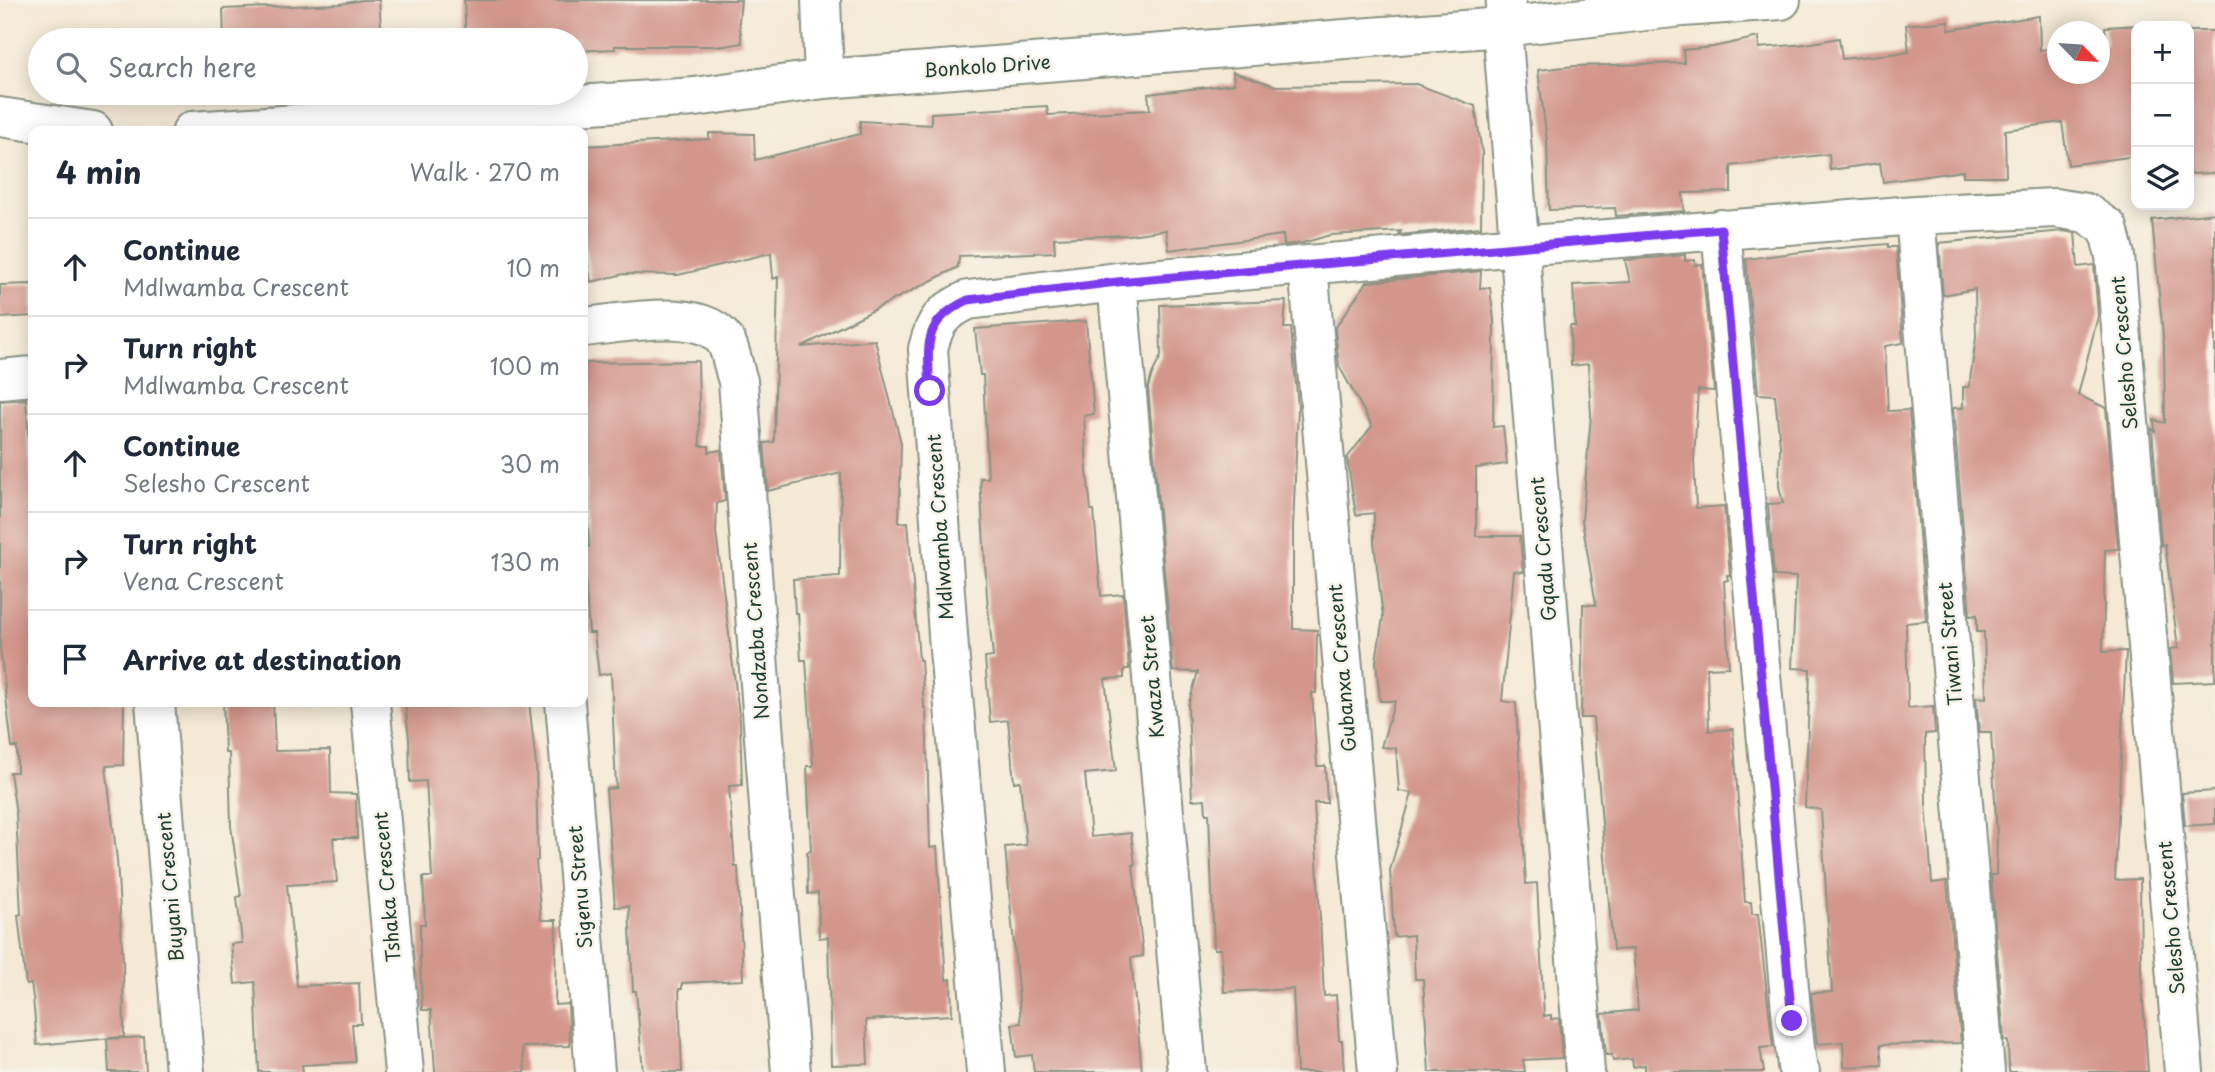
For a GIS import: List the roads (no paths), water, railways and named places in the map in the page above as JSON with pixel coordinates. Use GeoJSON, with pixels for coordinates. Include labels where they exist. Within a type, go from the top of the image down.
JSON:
{"type":"FeatureCollection","features":[{"type":"Feature","properties":{"kind":"street"},"geometry":{"type":"LineString","coordinates":[[821,0],[824,79]]}},
{"type":"Feature","properties":{"kind":"street","name":"Bonkolo Drive"},"geometry":{"type":"LineString","coordinates":[[588,104],[695,97],[824,79],[1504,13],[1682,7],[1781,0]]}},
{"type":"Feature","properties":{"kind":"street","name":"Gqadu Crescent"},"geometry":{"type":"LineString","coordinates":[[1504,13],[1518,246],[1585,1072]]}},
{"type":"Feature","properties":{"kind":"street","name":"Bonkolo Drive"},"geometry":{"type":"LineString","coordinates":[[266,126],[577,105]]}},
{"type":"Feature","properties":{"kind":"street"},"geometry":{"type":"LineString","coordinates":[[0,117],[60,126]]}},
{"type":"Feature","properties":{"kind":"street","name":"Selesho Crescent"},"geometry":{"type":"LineString","coordinates":[[1518,246],[1915,215],[2055,208],[2086,213],[2108,228],[2115,256],[2185,1072]]}},
{"type":"Feature","properties":{"kind":"street","name":"Tiwani Street"},"geometry":{"type":"LineString","coordinates":[[1915,215],[1985,1072]]}},
{"type":"Feature","properties":{"kind":"street"},"geometry":{"type":"LineString","coordinates":[[1721,229],[1792,1021],[1800,1072]]}},
{"type":"Feature","properties":{"kind":"street","name":"Mdlwamba Crescent"},"geometry":{"type":"LineString","coordinates":[[986,1072],[949,649],[928,349],[933,326],[948,309],[968,300],[1117,282],[1518,246]]}},
{"type":"Feature","properties":{"kind":"street","name":"Gubanxa Crescent"},"geometry":{"type":"LineString","coordinates":[[1308,265],[1378,1072]]}},
{"type":"Feature","properties":{"kind":"street","name":"Kwaza Street"},"geometry":{"type":"LineString","coordinates":[[1117,282],[1187,1072]]}},
{"type":"Feature","properties":{"kind":"street","name":"Nondzaba Crescent"},"geometry":{"type":"LineString","coordinates":[[588,327],[684,318],[710,326],[726,343],[738,381],[791,1072]]}},
{"type":"Feature","properties":{"kind":"street"},"geometry":{"type":"LineString","coordinates":[[0,379],[28,376]]}},
{"type":"Feature","properties":{"kind":"street","name":"Buyani Crescent"},"geometry":{"type":"LineString","coordinates":[[155,707],[185,1072]]}},
{"type":"Feature","properties":{"kind":"street","name":"Tshaka Crescent"},"geometry":{"type":"LineString","coordinates":[[370,707],[404,1072]]}},
{"type":"Feature","properties":{"kind":"street","name":"Sigenu Street"},"geometry":{"type":"LineString","coordinates":[[565,707],[595,1072]]}}]}
